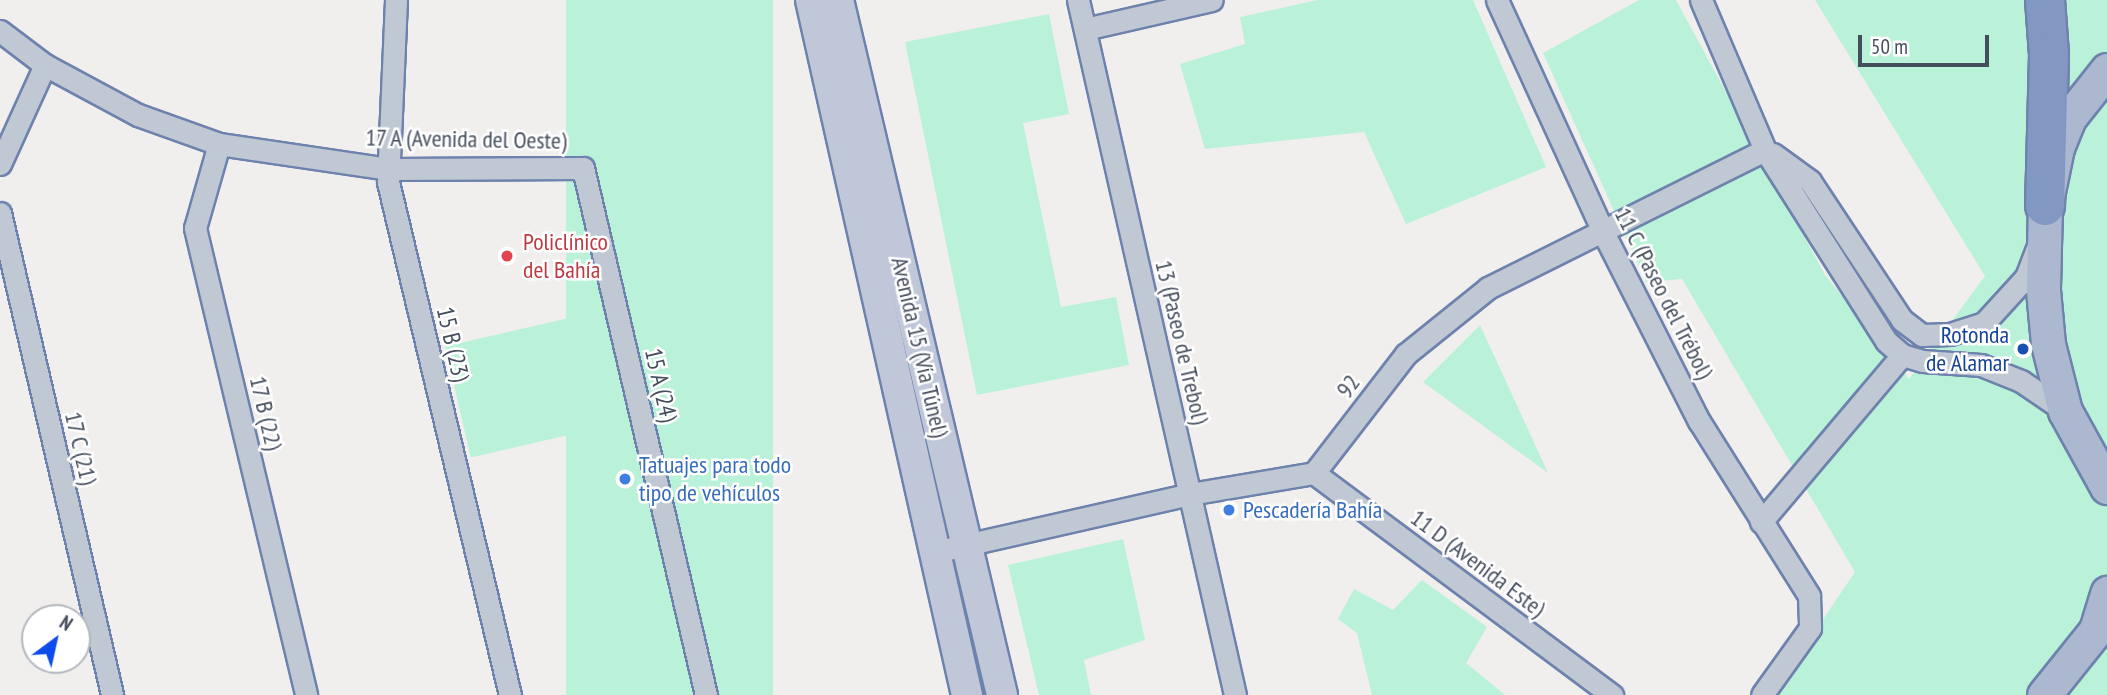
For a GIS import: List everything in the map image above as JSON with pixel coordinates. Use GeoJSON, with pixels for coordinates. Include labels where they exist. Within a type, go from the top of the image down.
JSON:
{"type":"FeatureCollection","features":[{"type":"Feature","properties":{"kind":"highway"},"geometry":{"type":"LineString","coordinates":[[2045,0],[2049,55],[2045,217]]}},
{"type":"Feature","properties":{"kind":"main road","name":"Avenida 15 (Vía Túnel)"},"geometry":{"type":"LineString","coordinates":[[811,0],[967,695]]}},
{"type":"Feature","properties":{"kind":"main road","name":"Avenida 15 (Vía Túnel)"},"geometry":{"type":"LineString","coordinates":[[838,0],[1002,695]]}},
{"type":"Feature","properties":{"kind":"main road"},"geometry":{"type":"LineString","coordinates":[[2105,72],[2062,134],[2045,217],[2043,290],[2048,344],[2065,411],[2107,487]]}},
{"type":"Feature","properties":{"kind":"main road"},"geometry":{"type":"LineString","coordinates":[[2044,695],[2101,628],[2107,593]]}},
{"type":"Feature","properties":{"kind":"street","name":"15 B (23)"},"geometry":{"type":"LineString","coordinates":[[396,0],[388,169],[510,695]]}},
{"type":"Feature","properties":{"kind":"street","name":"13 (Paseo de Trebol)"},"geometry":{"type":"LineString","coordinates":[[1078,0],[1235,695]]}},
{"type":"Feature","properties":{"kind":"street"},"geometry":{"type":"LineString","coordinates":[[1085,29],[1212,0]]}},
{"type":"Feature","properties":{"kind":"street","name":"11 C (Paseo del Trébol)"},"geometry":{"type":"LineString","coordinates":[[1497,0],[1602,232],[1699,422],[1809,596],[1810,628],[1762,695]]}},
{"type":"Feature","properties":{"kind":"street"},"geometry":{"type":"LineString","coordinates":[[1701,0],[1765,150],[1865,314],[1902,355],[1982,365],[2021,381],[2065,411]]}},
{"type":"Feature","properties":{"kind":"street","name":"17 A (Avenida del Oeste)"},"geometry":{"type":"LineString","coordinates":[[0,31],[45,65],[138,115],[219,144],[388,169],[583,168]]}},
{"type":"Feature","properties":{"kind":"street"},"geometry":{"type":"LineString","coordinates":[[0,164],[45,65]]}},
{"type":"Feature","properties":{"kind":"street","name":"17 B (22)"},"geometry":{"type":"LineString","coordinates":[[219,144],[195,228],[306,695]]}},
{"type":"Feature","properties":{"kind":"street"},"geometry":{"type":"LineString","coordinates":[[1765,150],[1810,181],[1902,320],[1923,335],[1950,334],[1984,323],[2026,277],[2045,217]]}},
{"type":"Feature","properties":{"kind":"street","name":"92"},"geometry":{"type":"LineString","coordinates":[[1314,473],[1406,354],[1488,288],[1765,150]]}},
{"type":"Feature","properties":{"kind":"street","name":"15 A (24)"},"geometry":{"type":"LineString","coordinates":[[583,168],[706,695]]}},
{"type":"Feature","properties":{"kind":"street","name":"17 C (21)"},"geometry":{"type":"LineString","coordinates":[[0,213],[112,695]]}},
{"type":"Feature","properties":{"kind":"street"},"geometry":{"type":"LineString","coordinates":[[1761,522],[1902,355]]}},
{"type":"Feature","properties":{"kind":"street"},"geometry":{"type":"LineString","coordinates":[[935,552],[967,547],[1190,494],[1314,473]]}},
{"type":"Feature","properties":{"kind":"street","name":"11 D (Avenida Este)"},"geometry":{"type":"LineString","coordinates":[[1314,473],[1612,695]]}},
{"type":"Feature","properties":{"kind":"green space"},"geometry":{"type":"Polygon","coordinates":[[[566,0],[773,0],[773,695],[566,695],[566,0]]]}},
{"type":"Feature","properties":{"kind":"green space"},"geometry":{"type":"Polygon","coordinates":[[[1317,0],[1473,0],[1546,167],[1406,224],[1364,132],[1205,149],[1180,64],[1245,44],[1240,17],[1317,0]]]}},
{"type":"Feature","properties":{"kind":"green space"},"geometry":{"type":"Polygon","coordinates":[[[1639,0],[1676,0],[1825,275],[1909,379],[1985,276],[1815,0],[2107,0],[2107,695],[1772,695],[1855,572],[1682,279],[1646,282],[1543,53],[1639,0]]]}},
{"type":"Feature","properties":{"kind":"green space"},"geometry":{"type":"Polygon","coordinates":[[[1049,14],[1069,114],[1023,123],[1061,307],[1116,297],[1129,365],[977,395],[905,42],[1049,14]]]}},
{"type":"Feature","properties":{"kind":"green space"},"geometry":{"type":"Polygon","coordinates":[[[603,310],[629,421],[471,458],[445,346],[603,310]]]}},
{"type":"Feature","properties":{"kind":"green space"},"geometry":{"type":"Polygon","coordinates":[[[1480,325],[1548,473],[1423,382],[1480,325]]]}},
{"type":"Feature","properties":{"kind":"green space"},"geometry":{"type":"Polygon","coordinates":[[[1123,539],[1145,640],[1084,660],[1091,695],[1039,695],[1008,565],[1123,539]]]}},
{"type":"Feature","properties":{"kind":"green space"},"geometry":{"type":"Polygon","coordinates":[[[952,574],[957,574],[988,695],[978,695],[952,574]]]}},
{"type":"Feature","properties":{"kind":"green space"},"geometry":{"type":"Polygon","coordinates":[[[1422,580],[1487,627],[1466,663],[1505,695],[1372,695],[1357,633],[1338,619],[1354,589],[1393,610],[1422,580]]]}},
{"type":"Feature","properties":{"kind":"place","name":"Policlínico del Bahía"},"geometry":{"type":"Point","coordinates":[507,256]}},
{"type":"Feature","properties":{"kind":"place","name":"Rotonda de Alamar"},"geometry":{"type":"Point","coordinates":[2023,349]}},
{"type":"Feature","properties":{"kind":"place","name":"Tatuajes para todo tipo de vehículos"},"geometry":{"type":"Point","coordinates":[625,479]}},
{"type":"Feature","properties":{"kind":"place","name":"Pescadería Bahía"},"geometry":{"type":"Point","coordinates":[1229,510]}}]}
